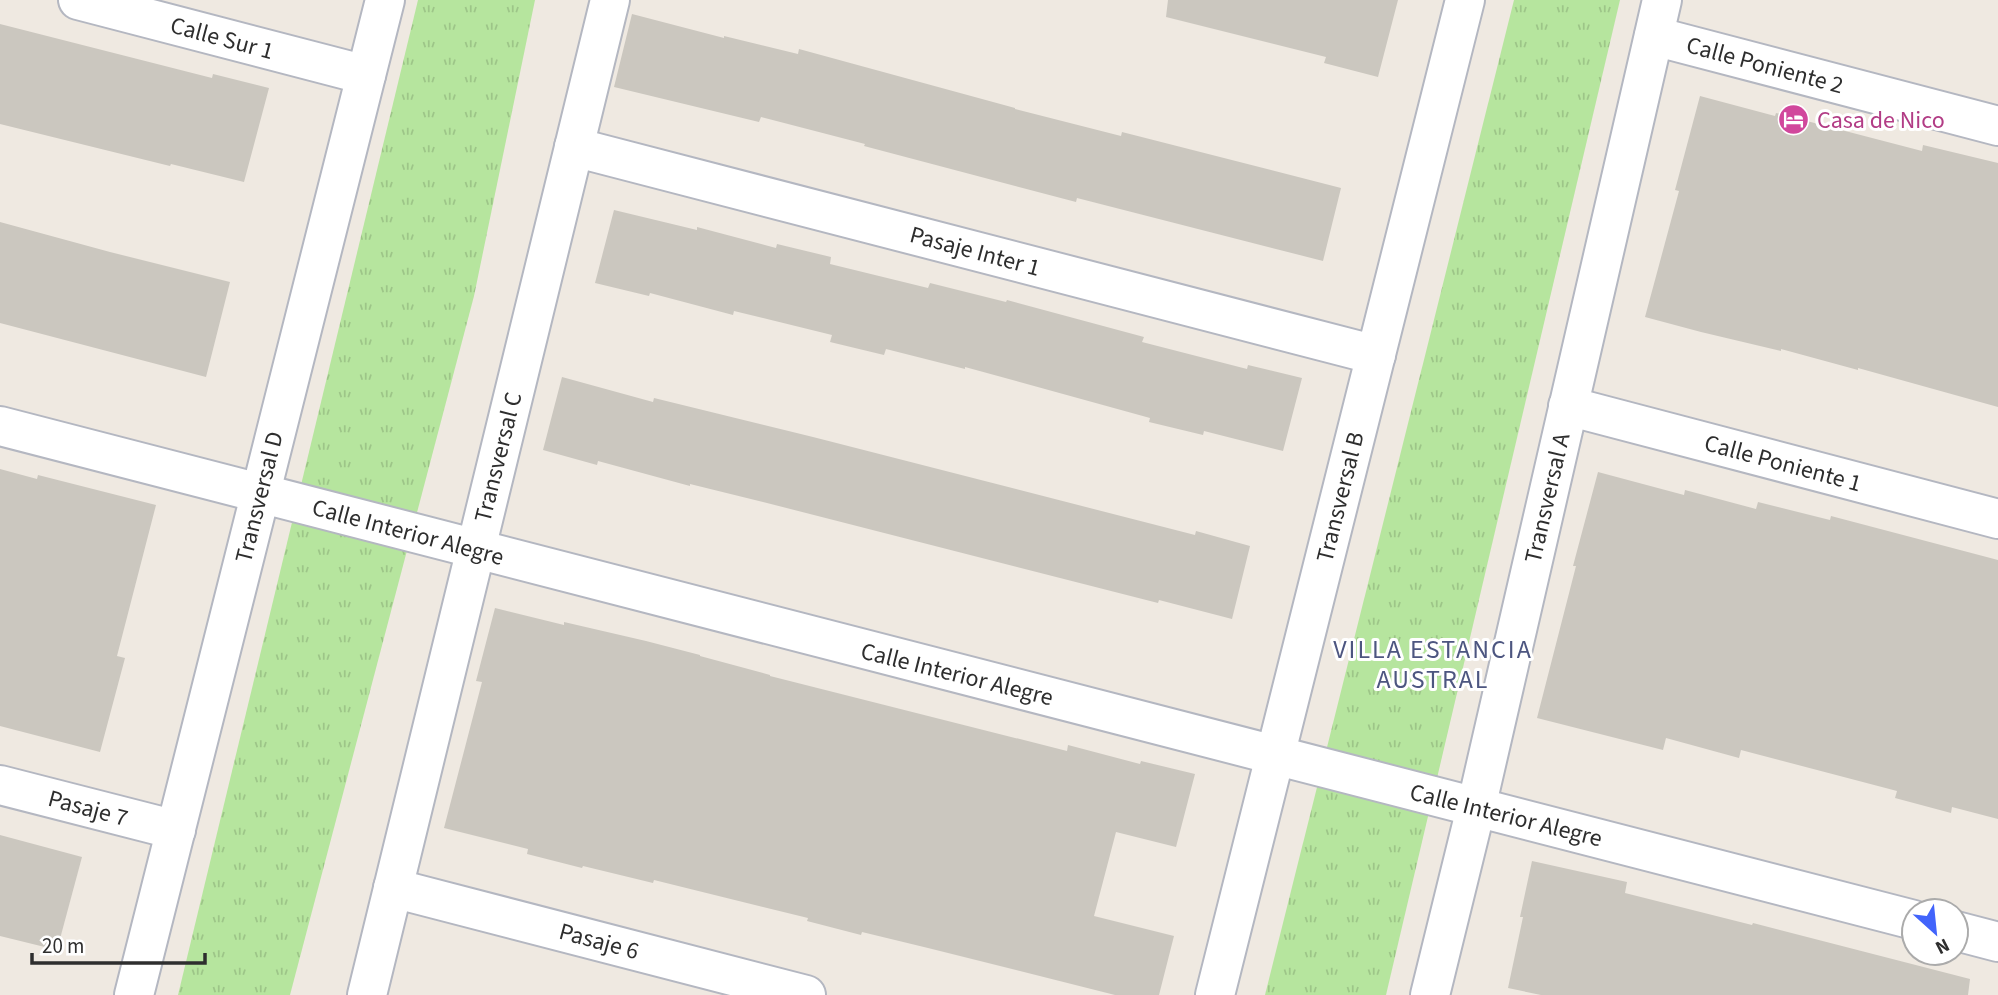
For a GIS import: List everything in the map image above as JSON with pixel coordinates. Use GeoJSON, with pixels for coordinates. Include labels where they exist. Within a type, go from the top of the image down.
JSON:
{"type":"FeatureCollection","features":[{"type":"Feature","properties":{"kind":"street","name":"Calle Sur 1"},"geometry":{"type":"LineString","coordinates":[[78,0],[366,75]]}},
{"type":"Feature","properties":{"kind":"street","name":"Transversal D"},"geometry":{"type":"LineString","coordinates":[[134,995],[385,0]]}},
{"type":"Feature","properties":{"kind":"street","name":"Transversal C"},"geometry":{"type":"LineString","coordinates":[[367,995],[610,0]]}},
{"type":"Feature","properties":{"kind":"street","name":"Transversal B"},"geometry":{"type":"LineString","coordinates":[[1215,995],[1465,0]]}},
{"type":"Feature","properties":{"kind":"street","name":"Transversal A"},"geometry":{"type":"LineString","coordinates":[[1430,995],[1476,808],[1662,0]]}},
{"type":"Feature","properties":{"kind":"street","name":"Calle Poniente 2"},"geometry":{"type":"LineString","coordinates":[[1654,36],[1998,126]]}},
{"type":"Feature","properties":{"kind":"street","name":"Pasaje Inter 1"},"geometry":{"type":"LineString","coordinates":[[574,147],[1376,355]]}},
{"type":"Feature","properties":{"kind":"street","name":"Calle Poniente 1"},"geometry":{"type":"LineString","coordinates":[[1568,406],[1998,519]]}},
{"type":"Feature","properties":{"kind":"street","name":"Calle Interior Alegre"},"geometry":{"type":"LineString","coordinates":[[0,426],[1900,916]]}},
{"type":"Feature","properties":{"kind":"street","name":"Pasaje 7"},"geometry":{"type":"LineString","coordinates":[[0,785],[176,831]]}},
{"type":"Feature","properties":{"kind":"street","name":"Pasaje 6"},"geometry":{"type":"LineString","coordinates":[[393,888],[806,995]]}},
{"type":"Feature","properties":{"kind":"street"},"geometry":{"type":"LineString","coordinates":[[1970,935],[1998,942]]}},
{"type":"Feature","properties":{"kind":"green space"},"geometry":{"type":"Polygon","coordinates":[[[418,0],[535,0],[474,296],[290,995],[178,995],[418,0]]]}},
{"type":"Feature","properties":{"kind":"green space"},"geometry":{"type":"Polygon","coordinates":[[[1514,0],[1620,0],[1386,995],[1265,995],[1514,0]]]}},
{"type":"Feature","properties":{"kind":"building"},"geometry":{"type":"Polygon","coordinates":[[[1168,0],[1398,0],[1378,77],[1324,63],[1326,57],[1166,17],[1168,0]]]}},
{"type":"Feature","properties":{"kind":"building"},"geometry":{"type":"Polygon","coordinates":[[[632,14],[798,54],[799,49],[1015,109],[1121,136],[1122,132],[1341,188],[1323,261],[1077,198],[1076,202],[761,117],[759,122],[614,87],[632,14]]]}},
{"type":"Feature","properties":{"kind":"building"},"geometry":{"type":"Polygon","coordinates":[[[0,24],[212,78],[213,74],[269,88],[244,182],[0,124],[0,24]]]}},
{"type":"Feature","properties":{"kind":"building"},"geometry":{"type":"Polygon","coordinates":[[[1700,96],[1922,151],[1923,145],[1998,163],[1998,407],[1858,368],[1645,317],[1679,191],[1675,190],[1700,96]]]}},
{"type":"Feature","properties":{"kind":"building"},"geometry":{"type":"Polygon","coordinates":[[[614,210],[697,230],[697,227],[776,248],[777,244],[831,257],[830,264],[928,288],[930,283],[1006,302],[1007,300],[1144,337],[1142,342],[1247,369],[1248,365],[1302,378],[1283,451],[1204,431],[1203,435],[1149,422],[1150,418],[965,367],[886,349],[884,355],[830,342],[832,335],[734,311],[733,315],[650,293],[649,296],[595,283],[614,210]]]}},
{"type":"Feature","properties":{"kind":"building"},"geometry":{"type":"Polygon","coordinates":[[[0,222],[230,282],[206,377],[0,323],[0,222]]]}},
{"type":"Feature","properties":{"kind":"building"},"geometry":{"type":"Polygon","coordinates":[[[562,377],[653,402],[654,398],[1195,535],[1196,531],[1250,546],[1232,619],[1159,600],[1158,603],[598,461],[597,465],[543,450],[562,377]]]}},
{"type":"Feature","properties":{"kind":"building"},"geometry":{"type":"Polygon","coordinates":[[[0,469],[37,479],[38,475],[156,505],[117,656],[125,658],[100,752],[0,726],[0,469]]]}},
{"type":"Feature","properties":{"kind":"building"},"geometry":{"type":"Polygon","coordinates":[[[1598,472],[1684,495],[1685,490],[1756,509],[1758,502],[1830,520],[1831,516],[1998,560],[1998,819],[1952,807],[1951,813],[1895,798],[1897,791],[1741,750],[1739,758],[1666,738],[1663,750],[1537,718],[1598,472]]]}},
{"type":"Feature","properties":{"kind":"building"},"geometry":{"type":"Polygon","coordinates":[[[495,608],[646,641],[770,676],[1067,751],[1068,745],[1140,764],[1141,761],[1195,774],[1176,847],[1116,832],[1094,916],[1174,936],[1159,995],[1115,995],[862,932],[861,935],[807,921],[808,918],[654,880],[653,883],[583,866],[582,868],[527,854],[528,849],[444,828],[482,682],[476,681],[495,608]]]}},
{"type":"Feature","properties":{"kind":"building"},"geometry":{"type":"Polygon","coordinates":[[[0,835],[82,857],[57,950],[0,936],[0,835]]]}},
{"type":"Feature","properties":{"kind":"building"},"geometry":{"type":"Polygon","coordinates":[[[1532,861],[1627,882],[1625,893],[1900,961],[1900,967],[1924,967],[1970,979],[1968,995],[1541,995],[1508,988],[1523,917],[1520,917],[1532,861]]]}},
{"type":"Feature","properties":{"kind":"place","name":"Casa de Nico"},"geometry":{"type":"Point","coordinates":[1794,120]}},
{"type":"Feature","properties":{"kind":"district","name":"VILLA ESTANCIA AUSTRAL"},"geometry":{"type":"Point","coordinates":[1433,664]}}]}
